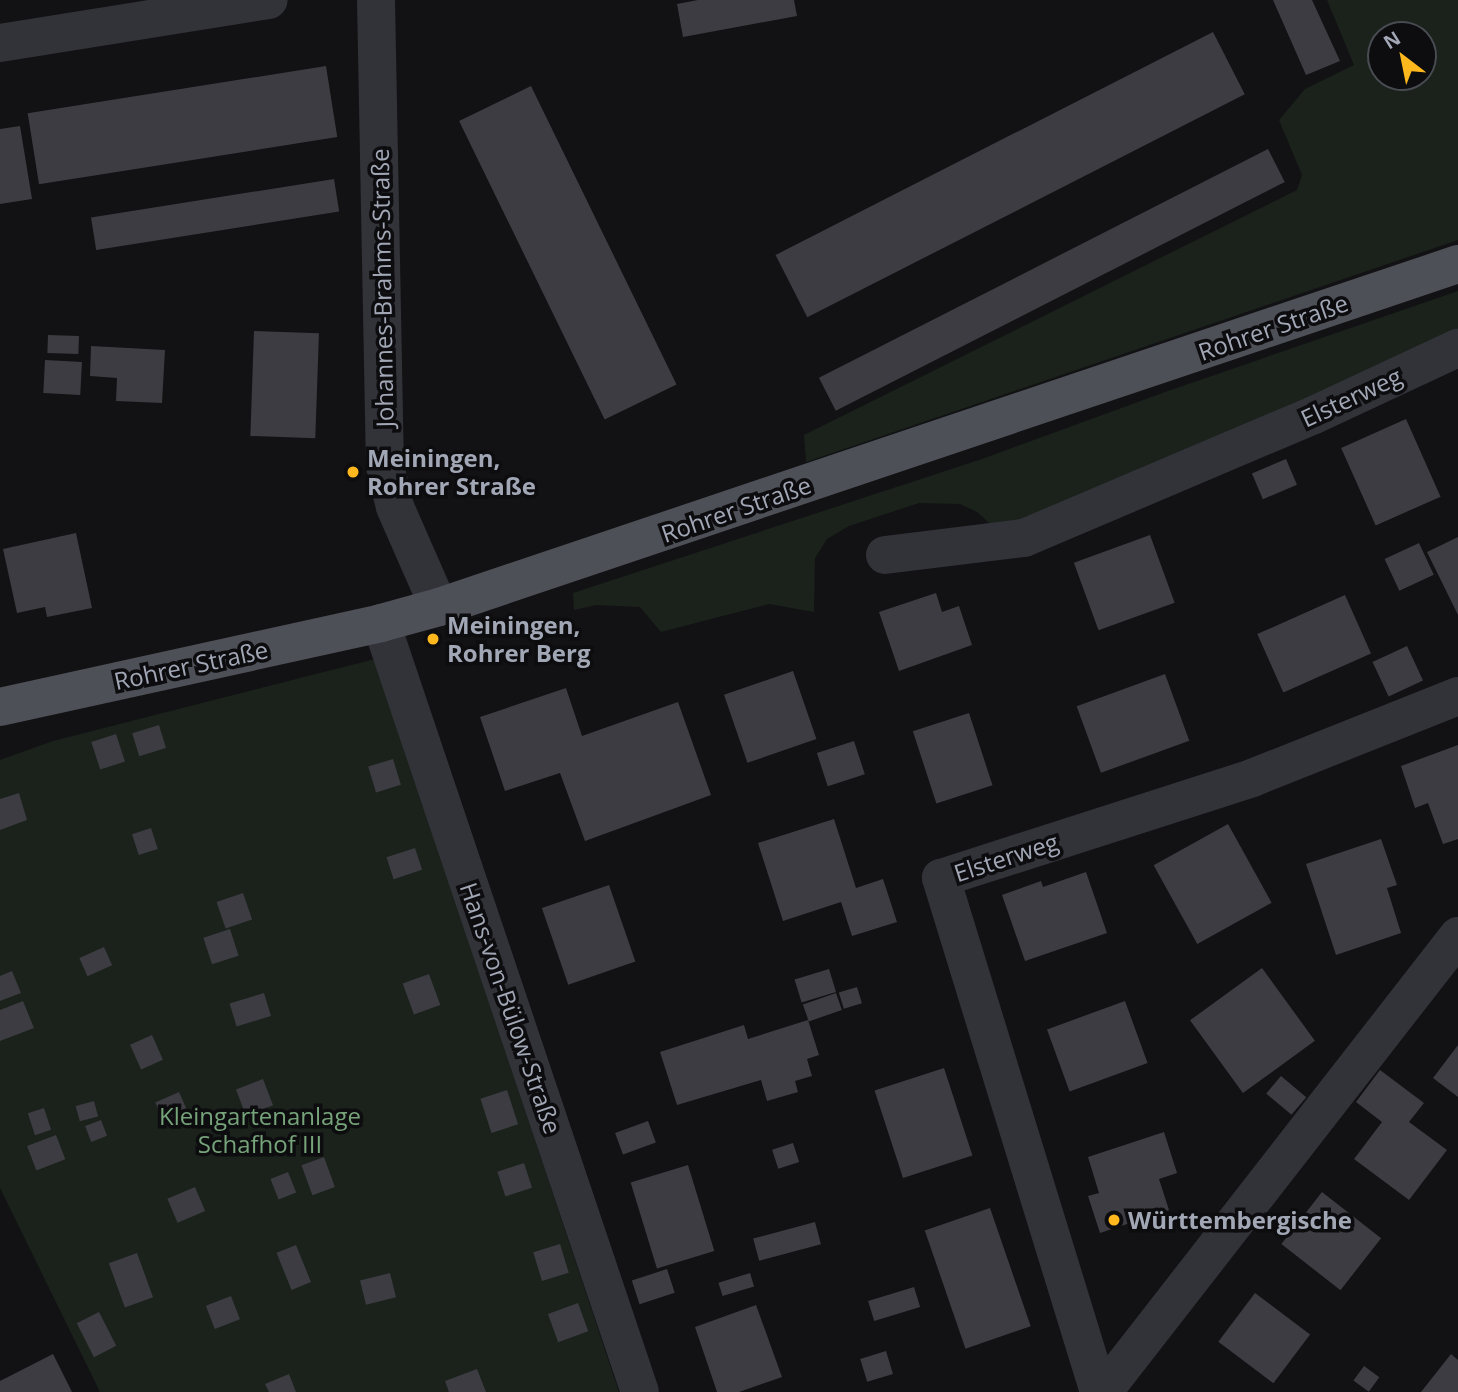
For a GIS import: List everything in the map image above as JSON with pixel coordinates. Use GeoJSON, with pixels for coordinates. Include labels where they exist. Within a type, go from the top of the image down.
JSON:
{"type":"FeatureCollection","features":[{"type":"Feature","properties":{"kind":"main road","name":"Rohrer Straße"},"geometry":{"type":"LineString","coordinates":[[0,707],[381,623],[439,607],[1458,264]]}},
{"type":"Feature","properties":{"kind":"street"},"geometry":{"type":"LineString","coordinates":[[0,43],[269,0]]}},
{"type":"Feature","properties":{"kind":"street","name":"Johannes-Brahms-Straße"},"geometry":{"type":"LineString","coordinates":[[376,0],[385,466],[396,507],[439,607]]}},
{"type":"Feature","properties":{"kind":"street","name":"Elsterweg"},"geometry":{"type":"LineString","coordinates":[[885,555],[1024,538],[1314,415],[1458,348]]}},
{"type":"Feature","properties":{"kind":"street","name":"Hans-von-Bülow-Straße"},"geometry":{"type":"LineString","coordinates":[[381,623],[640,1392]]}},
{"type":"Feature","properties":{"kind":"street","name":"Elsterweg"},"geometry":{"type":"LineString","coordinates":[[1101,1392],[941,878],[1252,778],[1458,696]]}},
{"type":"Feature","properties":{"kind":"street","name":"Elsterweg"},"geometry":{"type":"LineString","coordinates":[[1101,1392],[1458,936]]}},
{"type":"Feature","properties":{"kind":"green space"},"geometry":{"type":"Polygon","coordinates":[[[1327,0],[1458,0],[1458,240],[806,462],[804,435],[1297,190],[1302,175],[1279,120],[1305,89],[1354,65],[1327,0]]]}},
{"type":"Feature","properties":{"kind":"green space"},"geometry":{"type":"Polygon","coordinates":[[[1458,291],[1458,335],[999,532],[977,512],[960,504],[919,503],[849,526],[827,539],[815,558],[814,612],[769,604],[661,632],[640,607],[596,605],[574,610],[573,593],[982,459],[1168,391],[1458,291]]]}},
{"type":"Feature","properties":{"kind":"green space","name":"Kleingartenanlage Schafhof III"},"geometry":{"type":"Polygon","coordinates":[[[375,659],[619,1392],[100,1392],[0,1188],[0,760],[53,741],[375,659]]]}},
{"type":"Feature","properties":{"kind":"building"},"geometry":{"type":"Polygon","coordinates":[[[698,0],[794,0],[797,16],[683,37],[677,4],[698,0]]]}},
{"type":"Feature","properties":{"kind":"building"},"geometry":{"type":"Polygon","coordinates":[[[1273,0],[1312,0],[1340,61],[1306,75],[1273,0]]]}},
{"type":"Feature","properties":{"kind":"building"},"geometry":{"type":"Polygon","coordinates":[[[1213,32],[1245,94],[807,317],[776,255],[1213,32]]]}},
{"type":"Feature","properties":{"kind":"building"},"geometry":{"type":"Polygon","coordinates":[[[326,66],[337,137],[39,184],[28,113],[326,66]]]}},
{"type":"Feature","properties":{"kind":"building"},"geometry":{"type":"Polygon","coordinates":[[[531,86],[677,384],[605,419],[459,121],[531,86]]]}},
{"type":"Feature","properties":{"kind":"building"},"geometry":{"type":"Polygon","coordinates":[[[20,126],[32,199],[0,204],[0,129],[20,126]]]}},
{"type":"Feature","properties":{"kind":"building"},"geometry":{"type":"Polygon","coordinates":[[[1268,149],[1285,182],[836,411],[819,378],[1268,149]]]}},
{"type":"Feature","properties":{"kind":"building"},"geometry":{"type":"Polygon","coordinates":[[[334,179],[339,212],[96,250],[91,217],[334,179]]]}},
{"type":"Feature","properties":{"kind":"building"},"geometry":{"type":"Polygon","coordinates":[[[254,331],[319,333],[315,438],[250,436],[254,331]]]}},
{"type":"Feature","properties":{"kind":"building"},"geometry":{"type":"Polygon","coordinates":[[[48,335],[79,336],[78,354],[47,353],[48,335]]]}},
{"type":"Feature","properties":{"kind":"building"},"geometry":{"type":"Polygon","coordinates":[[[91,346],[165,350],[162,403],[116,401],[117,378],[90,376],[91,346]]]}},
{"type":"Feature","properties":{"kind":"building"},"geometry":{"type":"Polygon","coordinates":[[[45,360],[82,362],[80,395],[43,393],[45,360]]]}},
{"type":"Feature","properties":{"kind":"building"},"geometry":{"type":"Polygon","coordinates":[[[1406,419],[1441,497],[1376,526],[1341,448],[1406,419]]]}},
{"type":"Feature","properties":{"kind":"building"},"geometry":{"type":"Polygon","coordinates":[[[1286,459],[1297,485],[1263,499],[1252,473],[1286,459]]]}},
{"type":"Feature","properties":{"kind":"building"},"geometry":{"type":"Polygon","coordinates":[[[76,533],[92,608],[47,617],[45,607],[17,613],[3,549],[76,533]]]}},
{"type":"Feature","properties":{"kind":"building"},"geometry":{"type":"Polygon","coordinates":[[[1150,535],[1175,603],[1099,630],[1074,563],[1150,535]]]}},
{"type":"Feature","properties":{"kind":"building"},"geometry":{"type":"Polygon","coordinates":[[[1458,537],[1458,615],[1427,552],[1458,537]]]}},
{"type":"Feature","properties":{"kind":"building"},"geometry":{"type":"Polygon","coordinates":[[[1419,543],[1434,575],[1399,591],[1385,559],[1419,543]]]}},
{"type":"Feature","properties":{"kind":"building"},"geometry":{"type":"Polygon","coordinates":[[[936,593],[942,612],[959,606],[972,645],[899,671],[879,612],[936,593]]]}},
{"type":"Feature","properties":{"kind":"building"},"geometry":{"type":"Polygon","coordinates":[[[1345,595],[1371,653],[1283,693],[1257,634],[1345,595]]]}},
{"type":"Feature","properties":{"kind":"building"},"geometry":{"type":"Polygon","coordinates":[[[1407,646],[1423,680],[1389,696],[1373,662],[1407,646]]]}},
{"type":"Feature","properties":{"kind":"building"},"geometry":{"type":"Polygon","coordinates":[[[793,671],[816,739],[747,763],[724,695],[793,671]]]}},
{"type":"Feature","properties":{"kind":"building"},"geometry":{"type":"Polygon","coordinates":[[[1165,674],[1189,741],[1101,773],[1077,706],[1165,674]]]}},
{"type":"Feature","properties":{"kind":"building"},"geometry":{"type":"Polygon","coordinates":[[[566,688],[582,736],[678,702],[711,795],[585,841],[560,773],[505,791],[480,717],[566,688]]]}},
{"type":"Feature","properties":{"kind":"building"},"geometry":{"type":"Polygon","coordinates":[[[969,713],[992,785],[936,804],[913,731],[969,713]]]}},
{"type":"Feature","properties":{"kind":"building"},"geometry":{"type":"Polygon","coordinates":[[[159,725],[166,748],[139,756],[132,733],[159,725]]]}},
{"type":"Feature","properties":{"kind":"building"},"geometry":{"type":"Polygon","coordinates":[[[116,734],[125,762],[100,770],[91,742],[116,734]]]}},
{"type":"Feature","properties":{"kind":"building"},"geometry":{"type":"Polygon","coordinates":[[[854,741],[865,774],[828,786],[817,753],[854,741]]]}},
{"type":"Feature","properties":{"kind":"building"},"geometry":{"type":"Polygon","coordinates":[[[1458,745],[1458,839],[1443,844],[1428,803],[1415,808],[1401,766],[1458,745]]]}},
{"type":"Feature","properties":{"kind":"building"},"geometry":{"type":"Polygon","coordinates":[[[393,759],[401,785],[376,792],[368,767],[393,759]]]}},
{"type":"Feature","properties":{"kind":"building"},"geometry":{"type":"Polygon","coordinates":[[[19,793],[27,820],[0,830],[0,799],[19,793]]]}},
{"type":"Feature","properties":{"kind":"building"},"geometry":{"type":"Polygon","coordinates":[[[834,819],[856,888],[883,879],[897,922],[852,936],[841,902],[783,921],[758,843],[834,819]]]}},
{"type":"Feature","properties":{"kind":"building"},"geometry":{"type":"Polygon","coordinates":[[[1228,824],[1272,903],[1197,944],[1154,865],[1228,824]]]}},
{"type":"Feature","properties":{"kind":"building"},"geometry":{"type":"Polygon","coordinates":[[[151,828],[158,849],[139,855],[132,834],[151,828]]]}},
{"type":"Feature","properties":{"kind":"building"},"geometry":{"type":"Polygon","coordinates":[[[1381,839],[1397,885],[1387,888],[1401,933],[1336,955],[1306,864],[1381,839]]]}},
{"type":"Feature","properties":{"kind":"building"},"geometry":{"type":"Polygon","coordinates":[[[415,848],[422,870],[394,879],[386,857],[415,848]]]}},
{"type":"Feature","properties":{"kind":"building"},"geometry":{"type":"Polygon","coordinates":[[[1086,872],[1107,933],[1025,961],[1002,895],[1041,881],[1043,887],[1086,872]]]}},
{"type":"Feature","properties":{"kind":"building"},"geometry":{"type":"Polygon","coordinates":[[[609,885],[635,962],[568,985],[542,908],[609,885]]]}},
{"type":"Feature","properties":{"kind":"building"},"geometry":{"type":"Polygon","coordinates":[[[243,893],[252,919],[226,929],[217,902],[243,893]]]}},
{"type":"Feature","properties":{"kind":"building"},"geometry":{"type":"Polygon","coordinates":[[[230,929],[239,956],[212,964],[203,938],[230,929]]]}},
{"type":"Feature","properties":{"kind":"building"},"geometry":{"type":"Polygon","coordinates":[[[104,947],[112,965],[87,976],[79,958],[104,947]]]}},
{"type":"Feature","properties":{"kind":"building"},"geometry":{"type":"Polygon","coordinates":[[[1262,968],[1315,1041],[1243,1093],[1190,1020],[1262,968]]]}},
{"type":"Feature","properties":{"kind":"building"},"geometry":{"type":"Polygon","coordinates":[[[829,969],[836,992],[802,1002],[795,980],[829,969]]]}},
{"type":"Feature","properties":{"kind":"building"},"geometry":{"type":"Polygon","coordinates":[[[12,971],[21,993],[0,1001],[0,976],[12,971]]]}},
{"type":"Feature","properties":{"kind":"building"},"geometry":{"type":"Polygon","coordinates":[[[429,974],[440,1005],[414,1015],[403,984],[429,974]]]}},
{"type":"Feature","properties":{"kind":"building"},"geometry":{"type":"Polygon","coordinates":[[[857,987],[862,1003],[844,1009],[839,993],[857,987]]]}},
{"type":"Feature","properties":{"kind":"building"},"geometry":{"type":"Polygon","coordinates":[[[264,993],[271,1016],[237,1026],[230,1004],[264,993]]]}},
{"type":"Feature","properties":{"kind":"building"},"geometry":{"type":"Polygon","coordinates":[[[836,993],[842,1010],[809,1021],[803,1004],[836,993]]]}},
{"type":"Feature","properties":{"kind":"building"},"geometry":{"type":"Polygon","coordinates":[[[23,1001],[34,1028],[0,1041],[0,1010],[23,1001]]]}},
{"type":"Feature","properties":{"kind":"building"},"geometry":{"type":"Polygon","coordinates":[[[1125,1001],[1148,1063],[1070,1091],[1047,1029],[1125,1001]]]}},
{"type":"Feature","properties":{"kind":"building"},"geometry":{"type":"Polygon","coordinates":[[[808,1020],[819,1055],[807,1059],[812,1076],[795,1081],[798,1092],[767,1101],[761,1080],[677,1105],[660,1052],[744,1025],[748,1039],[808,1020]]]}},
{"type":"Feature","properties":{"kind":"building"},"geometry":{"type":"Polygon","coordinates":[[[152,1035],[163,1060],[141,1069],[130,1045],[152,1035]]]}},
{"type":"Feature","properties":{"kind":"building"},"geometry":{"type":"Polygon","coordinates":[[[1458,1045],[1458,1097],[1433,1078],[1458,1045]]]}},
{"type":"Feature","properties":{"kind":"building"},"geometry":{"type":"Polygon","coordinates":[[[944,1068],[972,1155],[903,1178],[875,1091],[944,1068]]]}},
{"type":"Feature","properties":{"kind":"building"},"geometry":{"type":"Polygon","coordinates":[[[1380,1070],[1424,1103],[1409,1122],[1447,1150],[1409,1200],[1354,1159],[1382,1122],[1356,1102],[1380,1070]]]}},
{"type":"Feature","properties":{"kind":"building"},"geometry":{"type":"Polygon","coordinates":[[[1281,1076],[1306,1097],[1291,1115],[1266,1094],[1281,1076]]]}},
{"type":"Feature","properties":{"kind":"building"},"geometry":{"type":"Polygon","coordinates":[[[263,1079],[273,1105],[246,1116],[236,1089],[263,1079]]]}},
{"type":"Feature","properties":{"kind":"building"},"geometry":{"type":"Polygon","coordinates":[[[507,1090],[518,1124],[491,1133],[480,1099],[507,1090]]]}},
{"type":"Feature","properties":{"kind":"building"},"geometry":{"type":"Polygon","coordinates":[[[179,1092],[189,1114],[165,1125],[155,1103],[179,1092]]]}},
{"type":"Feature","properties":{"kind":"building"},"geometry":{"type":"Polygon","coordinates":[[[94,1101],[98,1116],[80,1121],[76,1106],[94,1101]]]}},
{"type":"Feature","properties":{"kind":"building"},"geometry":{"type":"Polygon","coordinates":[[[44,1108],[51,1130],[35,1135],[28,1113],[44,1108]]]}},
{"type":"Feature","properties":{"kind":"building"},"geometry":{"type":"Polygon","coordinates":[[[101,1120],[107,1136],[91,1142],[85,1126],[101,1120]]]}},
{"type":"Feature","properties":{"kind":"building"},"geometry":{"type":"Polygon","coordinates":[[[648,1121],[656,1143],[623,1155],[615,1133],[648,1121]]]}},
{"type":"Feature","properties":{"kind":"building"},"geometry":{"type":"Polygon","coordinates":[[[1164,1132],[1177,1173],[1159,1179],[1169,1210],[1100,1233],[1088,1196],[1099,1193],[1088,1157],[1164,1132]]]}},
{"type":"Feature","properties":{"kind":"building"},"geometry":{"type":"Polygon","coordinates":[[[56,1135],[65,1159],[36,1170],[27,1146],[56,1135]]]}},
{"type":"Feature","properties":{"kind":"building"},"geometry":{"type":"Polygon","coordinates":[[[793,1143],[799,1162],[778,1169],[772,1150],[793,1143]]]}},
{"type":"Feature","properties":{"kind":"building"},"geometry":{"type":"Polygon","coordinates":[[[324,1157],[335,1187],[312,1195],[301,1165],[324,1157]]]}},
{"type":"Feature","properties":{"kind":"building"},"geometry":{"type":"Polygon","coordinates":[[[524,1163],[532,1188],[505,1196],[497,1172],[524,1163]]]}},
{"type":"Feature","properties":{"kind":"building"},"geometry":{"type":"Polygon","coordinates":[[[688,1165],[714,1251],[657,1269],[631,1183],[688,1165]]]}},
{"type":"Feature","properties":{"kind":"building"},"geometry":{"type":"Polygon","coordinates":[[[288,1172],[296,1192],[279,1200],[270,1179],[288,1172]]]}},
{"type":"Feature","properties":{"kind":"building"},"geometry":{"type":"Polygon","coordinates":[[[195,1187],[205,1211],[178,1223],[167,1199],[195,1187]]]}},
{"type":"Feature","properties":{"kind":"building"},"geometry":{"type":"Polygon","coordinates":[[[1322,1192],[1381,1238],[1340,1290],[1281,1244],[1322,1192]]]}},
{"type":"Feature","properties":{"kind":"building"},"geometry":{"type":"Polygon","coordinates":[[[990,1208],[1031,1326],[965,1349],[925,1230],[990,1208]]]}},
{"type":"Feature","properties":{"kind":"building"},"geometry":{"type":"Polygon","coordinates":[[[815,1222],[821,1244],[759,1261],[753,1239],[815,1222]]]}},
{"type":"Feature","properties":{"kind":"building"},"geometry":{"type":"Polygon","coordinates":[[[560,1244],[569,1273],[542,1281],[533,1252],[560,1244]]]}},
{"type":"Feature","properties":{"kind":"building"},"geometry":{"type":"Polygon","coordinates":[[[296,1245],[311,1282],[292,1290],[277,1253],[296,1245]]]}},
{"type":"Feature","properties":{"kind":"building"},"geometry":{"type":"Polygon","coordinates":[[[137,1253],[153,1297],[125,1307],[109,1263],[137,1253]]]}},
{"type":"Feature","properties":{"kind":"building"},"geometry":{"type":"Polygon","coordinates":[[[667,1269],[675,1293],[640,1304],[632,1280],[667,1269]]]}},
{"type":"Feature","properties":{"kind":"building"},"geometry":{"type":"Polygon","coordinates":[[[390,1273],[396,1297],[366,1305],[360,1280],[390,1273]]]}},
{"type":"Feature","properties":{"kind":"building"},"geometry":{"type":"Polygon","coordinates":[[[750,1273],[754,1286],[723,1296],[718,1283],[750,1273]]]}},
{"type":"Feature","properties":{"kind":"building"},"geometry":{"type":"Polygon","coordinates":[[[914,1287],[920,1307],[874,1321],[868,1301],[914,1287]]]}},
{"type":"Feature","properties":{"kind":"building"},"geometry":{"type":"Polygon","coordinates":[[[1255,1293],[1310,1335],[1273,1383],[1218,1342],[1255,1293]]]}},
{"type":"Feature","properties":{"kind":"building"},"geometry":{"type":"Polygon","coordinates":[[[231,1296],[240,1319],[215,1329],[206,1306],[231,1296]]]}},
{"type":"Feature","properties":{"kind":"building"},"geometry":{"type":"Polygon","coordinates":[[[578,1303],[588,1331],[558,1342],[548,1314],[578,1303]]]}},
{"type":"Feature","properties":{"kind":"building"},"geometry":{"type":"Polygon","coordinates":[[[756,1305],[782,1377],[739,1392],[717,1392],[695,1327],[756,1305]]]}},
{"type":"Feature","properties":{"kind":"building"},"geometry":{"type":"Polygon","coordinates":[[[99,1312],[116,1346],[94,1357],[77,1323],[99,1312]]]}},
{"type":"Feature","properties":{"kind":"building"},"geometry":{"type":"Polygon","coordinates":[[[886,1351],[893,1374],[867,1382],[860,1359],[886,1351]]]}},
{"type":"Feature","properties":{"kind":"building"},"geometry":{"type":"Polygon","coordinates":[[[53,1354],[72,1392],[0,1392],[0,1381],[53,1354]]]}},
{"type":"Feature","properties":{"kind":"building"},"geometry":{"type":"Polygon","coordinates":[[[1451,1354],[1458,1360],[1458,1392],[1421,1392],[1451,1354]]]}},
{"type":"Feature","properties":{"kind":"building"},"geometry":{"type":"Polygon","coordinates":[[[1364,1366],[1379,1377],[1369,1392],[1353,1381],[1364,1366]]]}},
{"type":"Feature","properties":{"kind":"building"},"geometry":{"type":"Polygon","coordinates":[[[477,1369],[486,1392],[449,1392],[445,1381],[477,1369]]]}},
{"type":"Feature","properties":{"kind":"building"},"geometry":{"type":"Polygon","coordinates":[[[289,1374],[296,1392],[269,1392],[265,1384],[289,1374]]]}},
{"type":"Feature","properties":{"kind":"place","name":"Meiningen, Rohrer Straße"},"geometry":{"type":"Point","coordinates":[353,472]}},
{"type":"Feature","properties":{"kind":"place","name":"Meiningen, Rohrer Berg"},"geometry":{"type":"Point","coordinates":[433,639]}},
{"type":"Feature","properties":{"kind":"place","name":"Württembergische"},"geometry":{"type":"Point","coordinates":[1114,1220]}}]}
